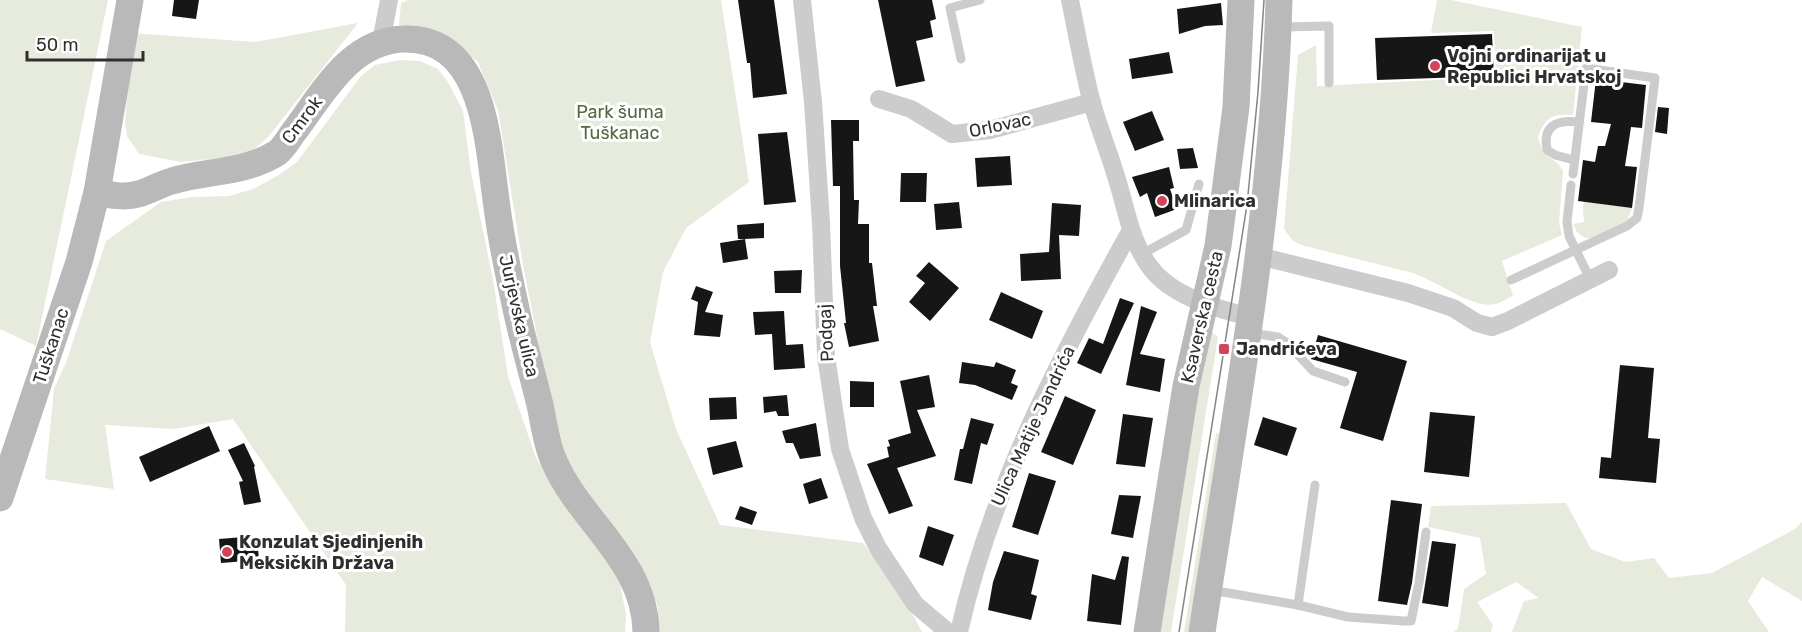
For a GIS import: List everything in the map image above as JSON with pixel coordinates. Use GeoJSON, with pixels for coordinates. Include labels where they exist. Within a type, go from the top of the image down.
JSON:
{"type":"FeatureCollection","features":[{"type":"Feature","properties":{"kind":"street","name":"Tuškanac"},"geometry":{"type":"LineString","coordinates":[[0,498],[79,262],[97,192],[130,0]]}},
{"type":"Feature","properties":{"kind":"street"},"geometry":{"type":"LineString","coordinates":[[381,42],[390,0]]}},
{"type":"Feature","properties":{"kind":"street","name":"Podgaj"},"geometry":{"type":"LineString","coordinates":[[802,0],[813,99],[826,356],[840,449],[863,518],[878,548],[915,604],[948,632]]}},
{"type":"Feature","properties":{"kind":"street"},"geometry":{"type":"LineString","coordinates":[[1070,0],[1092,102],[1131,230],[1142,254],[1150,268],[1167,283],[1249,324]]}},
{"type":"Feature","properties":{"kind":"street","name":"Ksaverska cesta"},"geometry":{"type":"LineString","coordinates":[[1147,632],[1179,425],[1218,246],[1231,152],[1241,0]]}},
{"type":"Feature","properties":{"kind":"street"},"geometry":{"type":"LineString","coordinates":[[1202,632],[1259,256],[1279,0]]}},
{"type":"Feature","properties":{"kind":"street","name":"Jurjevska ulica"},"geometry":{"type":"LineString","coordinates":[[381,42],[403,39],[428,41],[447,52],[463,67],[473,86],[483,114],[498,215],[515,303],[553,460],[575,497],[618,553],[637,584],[643,603],[646,632]]}},
{"type":"Feature","properties":{"kind":"street","name":"Cmrok"},"geometry":{"type":"LineString","coordinates":[[97,192],[117,196],[138,194],[173,181],[253,165],[279,151],[347,62],[363,50],[381,42]]}},
{"type":"Feature","properties":{"kind":"street","name":"Orlovac"},"geometry":{"type":"LineString","coordinates":[[879,99],[911,109],[952,134],[990,130],[1092,102]]}},
{"type":"Feature","properties":{"kind":"street","name":"Ulica Matije Jandrića"},"geometry":{"type":"LineString","coordinates":[[959,632],[983,542],[1003,489],[1041,402],[1131,230]]}},
{"type":"Feature","properties":{"kind":"street"},"geometry":{"type":"LineString","coordinates":[[1259,256],[1408,293],[1452,308],[1477,323],[1492,327],[1609,270]]}},
{"type":"Feature","properties":{"kind":"lane"},"geometry":{"type":"LineString","coordinates":[[961,59],[950,8],[980,0]]}},
{"type":"Feature","properties":{"kind":"lane"},"geometry":{"type":"LineString","coordinates":[[1278,27],[1329,26],[1329,83]]}},
{"type":"Feature","properties":{"kind":"lane"},"geometry":{"type":"LineString","coordinates":[[1511,280],[1628,226],[1637,218],[1655,78],[1587,68],[1573,174]]}},
{"type":"Feature","properties":{"kind":"lane"},"geometry":{"type":"LineString","coordinates":[[1574,160],[1555,155],[1547,150],[1545,140],[1554,124],[1563,121],[1579,122]]}},
{"type":"Feature","properties":{"kind":"lane"},"geometry":{"type":"LineString","coordinates":[[1142,254],[1186,230],[1199,184]]}},
{"type":"Feature","properties":{"kind":"lane"},"geometry":{"type":"LineString","coordinates":[[1571,185],[1567,222],[1569,236],[1590,279]]}},
{"type":"Feature","properties":{"kind":"lane"},"geometry":{"type":"LineString","coordinates":[[1249,324],[1287,343],[1313,371],[1345,382]]}},
{"type":"Feature","properties":{"kind":"lane"},"geometry":{"type":"LineString","coordinates":[[1298,605],[1315,485]]}},
{"type":"Feature","properties":{"kind":"lane"},"geometry":{"type":"LineString","coordinates":[[1208,590],[1298,605],[1348,617],[1411,621],[1426,532]]}},
{"type":"Feature","properties":{"kind":"green space"},"geometry":{"type":"Polygon","coordinates":[[[0,0],[108,0],[36,346],[0,329],[0,0]]]}},
{"type":"Feature","properties":{"kind":"green space","name":"Park šuma Tuškanac"},"geometry":{"type":"Polygon","coordinates":[[[408,0],[721,0],[749,182],[686,228],[663,272],[650,342],[676,429],[720,525],[863,543],[905,600],[922,632],[656,632],[658,607],[637,562],[570,468],[554,422],[523,265],[498,110],[478,62],[444,34],[399,25],[401,3],[408,0]]]}},
{"type":"Feature","properties":{"kind":"green space"},"geometry":{"type":"Polygon","coordinates":[[[1437,0],[1451,0],[1582,27],[1573,115],[1551,118],[1544,125],[1538,137],[1543,151],[1563,171],[1559,223],[1562,235],[1502,261],[1513,296],[1496,304],[1487,305],[1466,299],[1413,273],[1301,245],[1292,240],[1284,229],[1298,55],[1316,45],[1317,86],[1496,77],[1494,31],[1431,33],[1437,0]]]}},
{"type":"Feature","properties":{"kind":"green space"},"geometry":{"type":"Polygon","coordinates":[[[358,23],[269,136],[248,155],[181,162],[139,154],[127,136],[125,124],[132,33],[255,42],[358,23]]]}},
{"type":"Feature","properties":{"kind":"green space"},"geometry":{"type":"Polygon","coordinates":[[[399,60],[420,61],[438,69],[448,82],[463,111],[471,172],[493,280],[508,376],[536,458],[573,513],[617,569],[626,614],[625,632],[345,632],[346,585],[233,419],[174,429],[105,425],[114,489],[45,479],[54,389],[67,360],[106,241],[161,202],[192,197],[229,196],[253,189],[277,176],[297,162],[361,76],[375,65],[399,60]]]}},
{"type":"Feature","properties":{"kind":"green space"},"geometry":{"type":"Polygon","coordinates":[[[1584,201],[1632,208],[1627,221],[1592,238],[1585,238],[1577,232],[1573,224],[1584,222],[1584,201]]]}},
{"type":"Feature","properties":{"kind":"green space"},"geometry":{"type":"Polygon","coordinates":[[[1207,328],[1218,337],[1171,632],[1155,632],[1207,328]]]}},
{"type":"Feature","properties":{"kind":"green space"},"geometry":{"type":"Polygon","coordinates":[[[1216,433],[1220,434],[1194,632],[1184,632],[1216,433]]]}},
{"type":"Feature","properties":{"kind":"green space"},"geometry":{"type":"Polygon","coordinates":[[[1566,503],[1591,549],[1626,562],[1654,558],[1669,578],[1712,573],[1795,529],[1802,522],[1802,601],[1762,577],[1748,601],[1769,632],[1512,632],[1524,601],[1539,598],[1516,582],[1477,602],[1493,625],[1491,632],[1454,632],[1458,628],[1464,589],[1486,574],[1480,538],[1428,527],[1431,506],[1566,503]]]}},
{"type":"Feature","properties":{"kind":"building"},"geometry":{"type":"Polygon","coordinates":[[[174,0],[199,0],[196,19],[172,16],[174,0]]]}},
{"type":"Feature","properties":{"kind":"building"},"geometry":{"type":"Polygon","coordinates":[[[738,0],[774,0],[787,94],[753,98],[750,63],[747,63],[738,0]]]}},
{"type":"Feature","properties":{"kind":"building"},"geometry":{"type":"Polygon","coordinates":[[[878,0],[932,0],[936,19],[930,21],[933,37],[916,41],[925,81],[896,87],[878,0]]]}},
{"type":"Feature","properties":{"kind":"building"},"geometry":{"type":"Polygon","coordinates":[[[1221,3],[1223,25],[1205,26],[1179,34],[1177,9],[1221,3]]]}},
{"type":"Feature","properties":{"kind":"building","name":"Vojni ordinarijat u Republici Hrvatskoj"},"geometry":{"type":"Polygon","coordinates":[[[1492,34],[1494,76],[1377,80],[1375,38],[1492,34]]]}},
{"type":"Feature","properties":{"kind":"building"},"geometry":{"type":"Polygon","coordinates":[[[1169,52],[1173,73],[1132,79],[1129,59],[1169,52]]]}},
{"type":"Feature","properties":{"kind":"building"},"geometry":{"type":"Polygon","coordinates":[[[1596,79],[1646,85],[1642,128],[1631,127],[1625,166],[1637,167],[1632,208],[1578,201],[1583,160],[1595,162],[1598,146],[1605,146],[1611,124],[1591,122],[1596,79]]]}},
{"type":"Feature","properties":{"kind":"building"},"geometry":{"type":"Polygon","coordinates":[[[1658,107],[1669,108],[1667,134],[1655,132],[1658,107]]]}},
{"type":"Feature","properties":{"kind":"building"},"geometry":{"type":"Polygon","coordinates":[[[1152,111],[1164,140],[1135,151],[1123,122],[1152,111]]]}},
{"type":"Feature","properties":{"kind":"building"},"geometry":{"type":"Polygon","coordinates":[[[831,120],[859,120],[859,141],[853,141],[854,200],[859,200],[858,224],[869,224],[869,263],[872,263],[877,306],[873,306],[879,341],[849,347],[844,323],[846,323],[840,266],[840,186],[833,186],[831,120]]]}},
{"type":"Feature","properties":{"kind":"building"},"geometry":{"type":"Polygon","coordinates":[[[787,132],[796,202],[764,205],[758,134],[787,132]]]}},
{"type":"Feature","properties":{"kind":"building"},"geometry":{"type":"Polygon","coordinates":[[[1193,148],[1198,168],[1180,169],[1177,149],[1193,148]]]}},
{"type":"Feature","properties":{"kind":"building"},"geometry":{"type":"Polygon","coordinates":[[[1010,156],[1012,185],[977,187],[975,158],[1010,156]]]}},
{"type":"Feature","properties":{"kind":"building"},"geometry":{"type":"Polygon","coordinates":[[[1169,167],[1174,188],[1170,189],[1177,209],[1155,217],[1147,193],[1140,197],[1132,177],[1169,167]]]}},
{"type":"Feature","properties":{"kind":"building"},"geometry":{"type":"Polygon","coordinates":[[[901,173],[927,173],[926,202],[900,202],[901,173]]]}},
{"type":"Feature","properties":{"kind":"building"},"geometry":{"type":"Polygon","coordinates":[[[959,202],[962,228],[936,230],[934,204],[959,202]]]}},
{"type":"Feature","properties":{"kind":"building"},"geometry":{"type":"Polygon","coordinates":[[[1052,203],[1081,205],[1079,236],[1059,235],[1061,279],[1021,281],[1020,254],[1049,252],[1052,203]]]}},
{"type":"Feature","properties":{"kind":"building"},"geometry":{"type":"Polygon","coordinates":[[[764,223],[764,238],[738,239],[737,225],[764,223]]]}},
{"type":"Feature","properties":{"kind":"building"},"geometry":{"type":"Polygon","coordinates":[[[745,239],[748,259],[723,263],[720,243],[745,239]]]}},
{"type":"Feature","properties":{"kind":"building"},"geometry":{"type":"Polygon","coordinates":[[[929,262],[959,288],[930,321],[909,302],[925,283],[916,276],[929,262]]]}},
{"type":"Feature","properties":{"kind":"building"},"geometry":{"type":"Polygon","coordinates":[[[802,270],[801,293],[775,293],[774,271],[802,270]]]}},
{"type":"Feature","properties":{"kind":"building"},"geometry":{"type":"Polygon","coordinates":[[[696,286],[713,292],[705,312],[723,315],[720,337],[694,335],[698,302],[691,299],[696,286]]]}},
{"type":"Feature","properties":{"kind":"building"},"geometry":{"type":"Polygon","coordinates":[[[1001,292],[1043,311],[1032,339],[989,320],[1001,292]]]}},
{"type":"Feature","properties":{"kind":"building"},"geometry":{"type":"Polygon","coordinates":[[[1120,298],[1134,303],[1101,374],[1077,363],[1089,338],[1103,344],[1120,298]]]}},
{"type":"Feature","properties":{"kind":"building"},"geometry":{"type":"Polygon","coordinates":[[[1141,306],[1157,312],[1140,354],[1165,359],[1160,392],[1126,385],[1141,306]]]}},
{"type":"Feature","properties":{"kind":"building"},"geometry":{"type":"Polygon","coordinates":[[[784,311],[786,345],[803,344],[805,368],[774,370],[772,334],[755,335],[753,312],[784,311]]]}},
{"type":"Feature","properties":{"kind":"building"},"geometry":{"type":"Polygon","coordinates":[[[1318,335],[1407,361],[1383,441],[1340,428],[1357,372],[1311,359],[1318,335]]]}},
{"type":"Feature","properties":{"kind":"building"},"geometry":{"type":"Polygon","coordinates":[[[962,362],[994,367],[996,362],[1016,370],[1011,383],[1018,386],[1012,400],[975,385],[959,383],[962,362]]]}},
{"type":"Feature","properties":{"kind":"building"},"geometry":{"type":"Polygon","coordinates":[[[1620,365],[1654,368],[1648,438],[1660,439],[1656,483],[1599,478],[1601,457],[1611,458],[1620,365]]]}},
{"type":"Feature","properties":{"kind":"building"},"geometry":{"type":"Polygon","coordinates":[[[929,375],[935,407],[917,410],[936,456],[897,468],[913,506],[889,514],[867,464],[889,457],[888,440],[911,433],[900,381],[929,375]]]}},
{"type":"Feature","properties":{"kind":"building"},"geometry":{"type":"Polygon","coordinates":[[[850,381],[874,382],[874,407],[850,407],[850,381]]]}},
{"type":"Feature","properties":{"kind":"building"},"geometry":{"type":"Polygon","coordinates":[[[787,395],[789,416],[778,416],[776,411],[764,413],[763,397],[787,395]]]}},
{"type":"Feature","properties":{"kind":"building"},"geometry":{"type":"Polygon","coordinates":[[[1065,396],[1096,410],[1073,465],[1041,452],[1065,396]]]}},
{"type":"Feature","properties":{"kind":"building"},"geometry":{"type":"Polygon","coordinates":[[[736,397],[737,419],[710,420],[709,398],[736,397]]]}},
{"type":"Feature","properties":{"kind":"building"},"geometry":{"type":"Polygon","coordinates":[[[1430,412],[1475,416],[1469,477],[1424,472],[1430,412]]]}},
{"type":"Feature","properties":{"kind":"building"},"geometry":{"type":"Polygon","coordinates":[[[1123,414],[1153,418],[1145,467],[1116,464],[1123,414]]]}},
{"type":"Feature","properties":{"kind":"building"},"geometry":{"type":"Polygon","coordinates":[[[1263,417],[1297,428],[1287,456],[1254,445],[1263,417]]]}},
{"type":"Feature","properties":{"kind":"building"},"geometry":{"type":"Polygon","coordinates":[[[971,418],[994,424],[987,445],[981,443],[972,484],[954,480],[960,449],[963,449],[971,418]]]}},
{"type":"Feature","properties":{"kind":"building"},"geometry":{"type":"Polygon","coordinates":[[[816,423],[821,456],[800,459],[793,443],[786,443],[782,431],[816,423]]]}},
{"type":"Feature","properties":{"kind":"building"},"geometry":{"type":"Polygon","coordinates":[[[209,426],[220,451],[150,482],[139,457],[209,426]]]}},
{"type":"Feature","properties":{"kind":"building"},"geometry":{"type":"Polygon","coordinates":[[[736,441],[743,467],[713,475],[707,448],[736,441]]]}},
{"type":"Feature","properties":{"kind":"building"},"geometry":{"type":"Polygon","coordinates":[[[244,443],[255,466],[261,502],[244,505],[239,482],[243,481],[228,450],[244,443]]]}},
{"type":"Feature","properties":{"kind":"building"},"geometry":{"type":"Polygon","coordinates":[[[1029,473],[1056,481],[1038,535],[1012,527],[1029,473]]]}},
{"type":"Feature","properties":{"kind":"building"},"geometry":{"type":"Polygon","coordinates":[[[821,478],[828,498],[809,504],[803,484],[821,478]]]}},
{"type":"Feature","properties":{"kind":"building"},"geometry":{"type":"Polygon","coordinates":[[[1119,495],[1141,496],[1133,538],[1111,534],[1119,495]]]}},
{"type":"Feature","properties":{"kind":"building"},"geometry":{"type":"Polygon","coordinates":[[[1391,500],[1422,504],[1407,605],[1378,601],[1391,500]]]}},
{"type":"Feature","properties":{"kind":"building"},"geometry":{"type":"Polygon","coordinates":[[[740,506],[757,512],[752,525],[735,519],[740,506]]]}},
{"type":"Feature","properties":{"kind":"building"},"geometry":{"type":"Polygon","coordinates":[[[928,526],[954,535],[943,566],[919,557],[928,526]]]}},
{"type":"Feature","properties":{"kind":"building"},"geometry":{"type":"Polygon","coordinates":[[[257,536],[259,560],[221,563],[219,539],[257,536]]]}},
{"type":"Feature","properties":{"kind":"building"},"geometry":{"type":"Polygon","coordinates":[[[1432,541],[1456,544],[1448,607],[1422,603],[1432,541]]]}},
{"type":"Feature","properties":{"kind":"building"},"geometry":{"type":"Polygon","coordinates":[[[1004,551],[1039,560],[1031,594],[1037,596],[1031,620],[988,610],[993,582],[1004,551]]]}},
{"type":"Feature","properties":{"kind":"building"},"geometry":{"type":"Polygon","coordinates":[[[1122,556],[1129,557],[1121,625],[1087,621],[1092,574],[1115,580],[1122,556]]]}},
{"type":"Feature","properties":{"kind":"tram line"},"geometry":{"type":"LineString","coordinates":[[1179,632],[1247,205],[1264,0]]}},
{"type":"Feature","properties":{"kind":"place","name":"Vojni ordinarijat u Republici Hrvatskoj"},"geometry":{"type":"Point","coordinates":[1435,66]}},
{"type":"Feature","properties":{"kind":"place","name":"Mlinarica"},"geometry":{"type":"Point","coordinates":[1162,201]}},
{"type":"Feature","properties":{"kind":"place","name":"Jandrićeva"},"geometry":{"type":"Point","coordinates":[1224,349]}},
{"type":"Feature","properties":{"kind":"place","name":"Konzulat Sjedinjenih Meksičkih Država"},"geometry":{"type":"Point","coordinates":[227,552]}}]}
